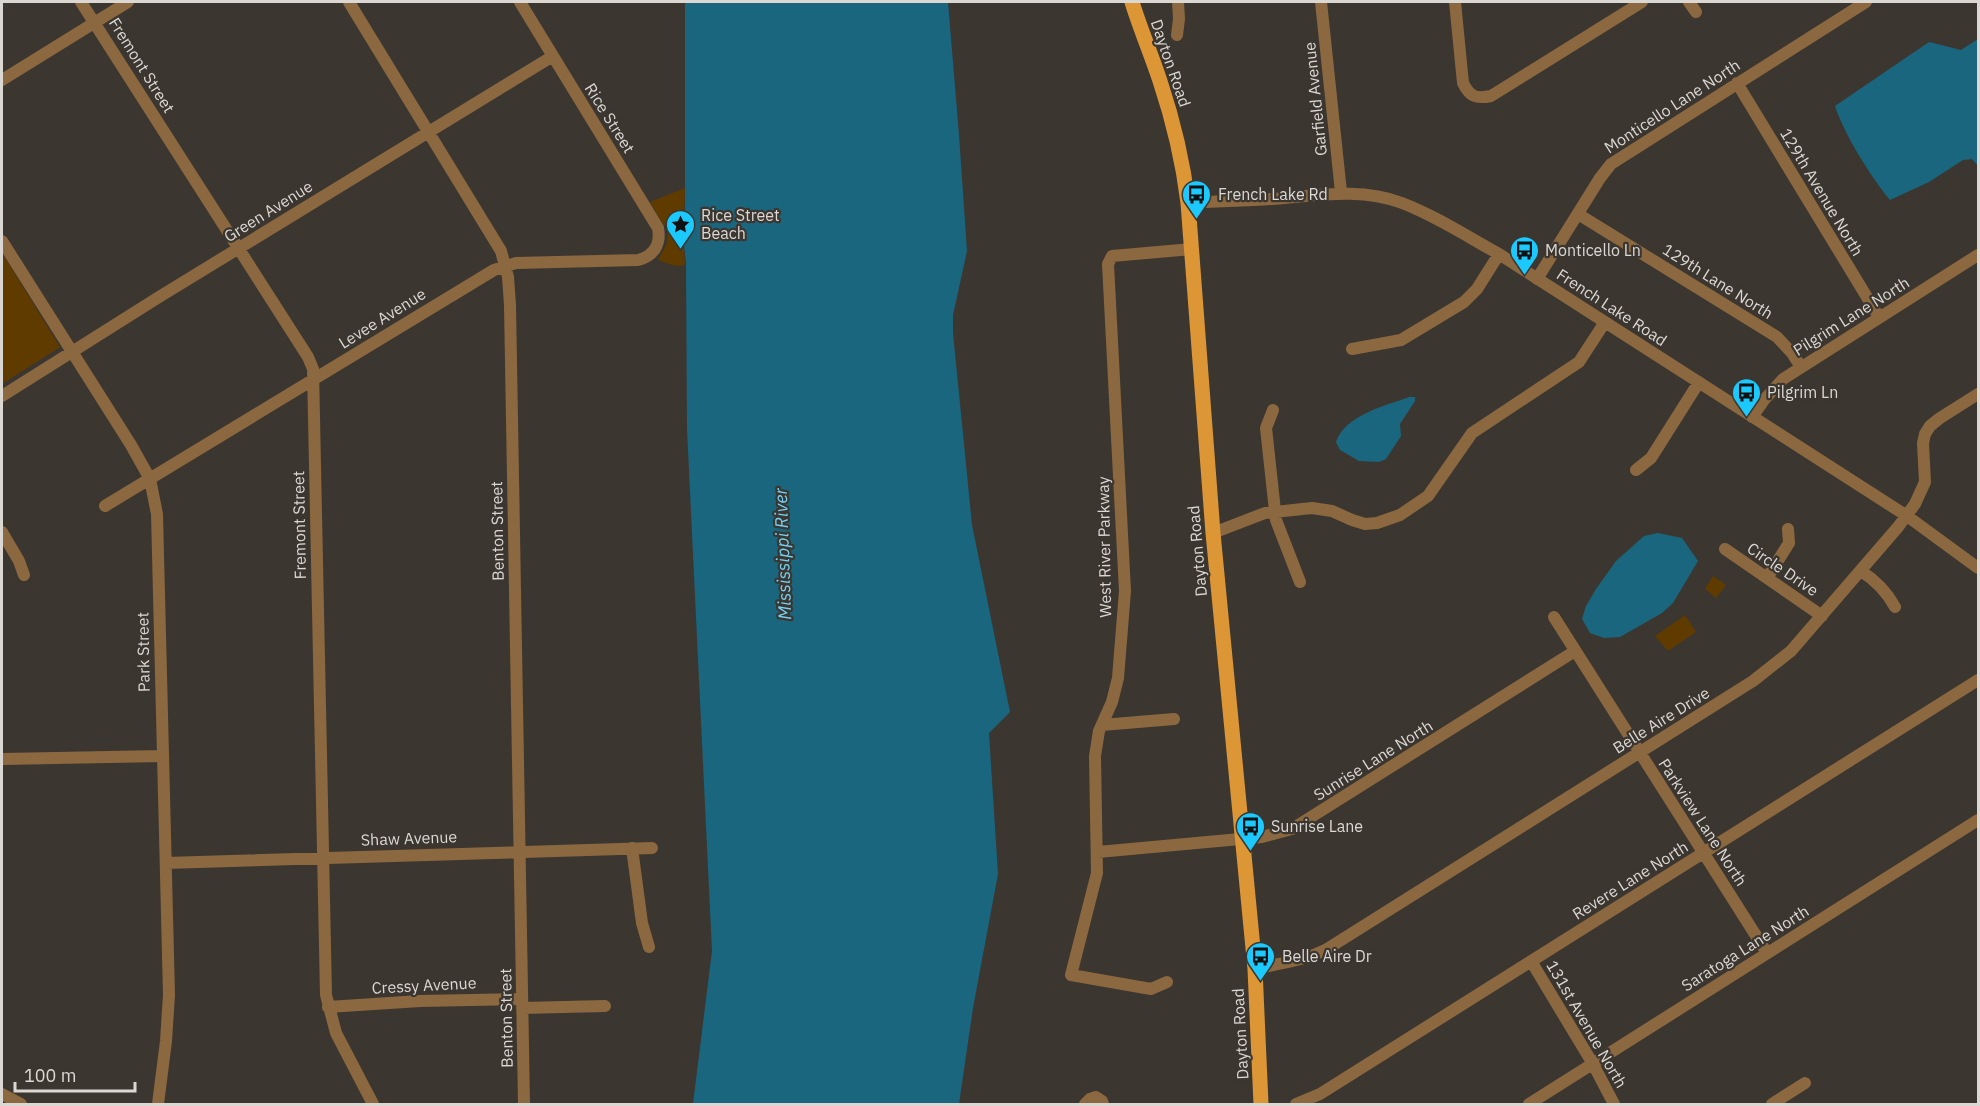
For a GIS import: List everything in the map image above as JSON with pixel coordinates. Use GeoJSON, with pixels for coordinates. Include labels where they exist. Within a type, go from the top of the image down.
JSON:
{"type":"FeatureCollection","features":[{"type":"Feature","properties":{"kind":"main road","name":"Dayton Road"},"geometry":{"type":"LineString","coordinates":[[1132,2],[1171,118],[1188,203],[1213,533],[1255,969],[1261,1104]]}},
{"type":"Feature","properties":{"kind":"street","name":"Fremont Street"},"geometry":{"type":"LineString","coordinates":[[81,2],[308,357],[313,369],[326,995],[336,1033],[373,1104]]}},
{"type":"Feature","properties":{"kind":"street"},"geometry":{"type":"LineString","coordinates":[[2,80],[129,2]]}},
{"type":"Feature","properties":{"kind":"street","name":"Benton Street"},"geometry":{"type":"LineString","coordinates":[[349,2],[430,132],[501,251],[506,265],[510,305],[513,421],[525,1104]]}},
{"type":"Feature","properties":{"kind":"street","name":"Rice Street"},"geometry":{"type":"LineString","coordinates":[[520,2],[658,228],[660,236],[658,245],[652,254]]}},
{"type":"Feature","properties":{"kind":"street"},"geometry":{"type":"LineString","coordinates":[[1177,35],[1178,2]]}},
{"type":"Feature","properties":{"kind":"street","name":"Garfield Avenue"},"geometry":{"type":"LineString","coordinates":[[1322,2],[1341,192]]}},
{"type":"Feature","properties":{"kind":"street"},"geometry":{"type":"LineString","coordinates":[[1455,2],[1463,83],[1469,94],[1478,99],[1491,96],[1642,2]]}},
{"type":"Feature","properties":{"kind":"street","name":"Monticello Lane North"},"geometry":{"type":"LineString","coordinates":[[1538,279],[1600,178],[1611,165],[1866,2]]}},
{"type":"Feature","properties":{"kind":"street","name":"Green Avenue"},"geometry":{"type":"LineString","coordinates":[[2,396],[158,297],[552,56]]}},
{"type":"Feature","properties":{"kind":"street","name":"129th Avenue North"},"geometry":{"type":"LineString","coordinates":[[1737,83],[1879,317]]}},
{"type":"Feature","properties":{"kind":"street","name":"French Lake Road"},"geometry":{"type":"LineString","coordinates":[[1188,203],[1272,199],[1341,192],[1370,195],[1401,202],[1430,215],[1538,279],[1699,382],[1907,516],[1978,568]]}},
{"type":"Feature","properties":{"kind":"street","name":"129th Lane North"},"geometry":{"type":"LineString","coordinates":[[1578,214],[1777,337],[1801,367]]}},
{"type":"Feature","properties":{"kind":"street","name":"Park Street"},"geometry":{"type":"LineString","coordinates":[[2,241],[150,479],[156,514],[169,995],[158,1104]]}},
{"type":"Feature","properties":{"kind":"street","name":"West River Parkway"},"geometry":{"type":"LineString","coordinates":[[1167,982],[1151,989],[1071,975],[1097,873],[1096,741],[1112,702],[1118,678],[1125,591],[1108,264],[1112,256],[1192,249]]}},
{"type":"Feature","properties":{"kind":"street","name":"Levee Avenue"},"geometry":{"type":"LineString","coordinates":[[105,506],[462,288],[506,265],[638,260],[652,254]]}},
{"type":"Feature","properties":{"kind":"street"},"geometry":{"type":"LineString","coordinates":[[1352,349],[1401,340],[1464,302],[1477,289],[1499,255]]}},
{"type":"Feature","properties":{"kind":"street","name":"Pilgrim Lane North"},"geometry":{"type":"LineString","coordinates":[[1752,417],[1774,387],[1783,379],[1978,255]]}},
{"type":"Feature","properties":{"kind":"street"},"geometry":{"type":"LineString","coordinates":[[1213,533],[1265,513],[1275,512],[1323,508],[1365,524],[1377,524],[1400,515],[1428,496],[1472,433],[1579,362],[1605,322]]}},
{"type":"Feature","properties":{"kind":"street"},"geometry":{"type":"LineString","coordinates":[[1636,470],[1651,458],[1699,382]]}},
{"type":"Feature","properties":{"kind":"street","name":"Belle Aire Drive"},"geometry":{"type":"LineString","coordinates":[[1255,969],[1297,961],[1327,949],[1753,681],[1791,651],[1907,516],[1925,482],[1923,443],[1926,434],[1935,422],[1978,394]]}},
{"type":"Feature","properties":{"kind":"street"},"geometry":{"type":"LineString","coordinates":[[1273,410],[1266,428],[1275,512],[1279,532],[1300,582]]}},
{"type":"Feature","properties":{"kind":"street"},"geometry":{"type":"LineString","coordinates":[[1767,578],[1789,543],[1788,529]]}},
{"type":"Feature","properties":{"kind":"street"},"geometry":{"type":"LineString","coordinates":[[2,532],[19,561],[24,575]]}},
{"type":"Feature","properties":{"kind":"street","name":"Circle Drive"},"geometry":{"type":"LineString","coordinates":[[1725,549],[1822,616]]}},
{"type":"Feature","properties":{"kind":"street"},"geometry":{"type":"LineString","coordinates":[[1861,571],[1890,598],[1895,607]]}},
{"type":"Feature","properties":{"kind":"street","name":"Parkview Lane North"},"geometry":{"type":"LineString","coordinates":[[1554,617],[1767,953]]}},
{"type":"Feature","properties":{"kind":"street","name":"Sunrise Lane North"},"geometry":{"type":"LineString","coordinates":[[1098,852],[1279,834],[1306,822],[1575,651]]}},
{"type":"Feature","properties":{"kind":"street","name":"Revere Lane North"},"geometry":{"type":"LineString","coordinates":[[1296,1104],[1320,1094],[1978,680]]}},
{"type":"Feature","properties":{"kind":"street"},"geometry":{"type":"LineString","coordinates":[[1102,725],[1174,719]]}},
{"type":"Feature","properties":{"kind":"street"},"geometry":{"type":"LineString","coordinates":[[2,759],[162,756]]}},
{"type":"Feature","properties":{"kind":"street","name":"Saratoga Lane North"},"geometry":{"type":"LineString","coordinates":[[1529,1104],[1978,820]]}},
{"type":"Feature","properties":{"kind":"street"},"geometry":{"type":"LineString","coordinates":[[632,848],[642,923],[649,947]]}},
{"type":"Feature","properties":{"kind":"street","name":"Shaw Avenue"},"geometry":{"type":"LineString","coordinates":[[166,863],[520,850],[652,848]]}},
{"type":"Feature","properties":{"kind":"street","name":"131st Avenue North"},"geometry":{"type":"LineString","coordinates":[[1531,961],[1614,1104]]}},
{"type":"Feature","properties":{"kind":"street","name":"Cressy Avenue"},"geometry":{"type":"LineString","coordinates":[[328,1007],[442,1000],[604,1006]]}},
{"type":"Feature","properties":{"kind":"street"},"geometry":{"type":"LineString","coordinates":[[1772,1104],[1805,1083]]}},
{"type":"Feature","properties":{"kind":"street"},"geometry":{"type":"LineString","coordinates":[[2,1094],[21,1104]]}},
{"type":"Feature","properties":{"kind":"street"},"geometry":{"type":"LineString","coordinates":[[1085,1104],[1096,1097],[1103,1104]]}},
{"type":"Feature","properties":{"kind":"shaded area"},"geometry":{"type":"Polygon","coordinates":[[[685,188],[683,236],[685,265],[668,264],[658,259],[667,243],[667,226],[663,224],[650,202],[685,188]]]}},
{"type":"Feature","properties":{"kind":"shaded area"},"geometry":{"type":"Polygon","coordinates":[[[2,253],[60,347],[2,384],[2,253]]]}},
{"type":"Feature","properties":{"kind":"shaded area"},"geometry":{"type":"Polygon","coordinates":[[[1713,576],[1726,585],[1716,598],[1705,589],[1713,576]]]}},
{"type":"Feature","properties":{"kind":"shaded area"},"geometry":{"type":"Polygon","coordinates":[[[1685,615],[1696,632],[1668,651],[1655,636],[1685,615]]]}},
{"type":"Feature","properties":{"kind":"water","name":"Mississippi River"},"geometry":{"type":"Polygon","coordinates":[[[685,2],[948,2],[967,251],[953,315],[953,333],[972,525],[1010,712],[989,733],[998,874],[973,1008],[959,1104],[693,1104],[712,951],[687,429],[686,263],[683,236],[685,2]]]}},
{"type":"Feature","properties":{"kind":"water"},"geometry":{"type":"Polygon","coordinates":[[[1978,39],[1978,166],[1972,159],[1963,160],[1929,182],[1890,200],[1859,155],[1835,106],[1929,42],[1961,50],[1978,39]]]}},
{"type":"Feature","properties":{"kind":"water"},"geometry":{"type":"Polygon","coordinates":[[[1409,397],[1415,397],[1415,401],[1400,424],[1401,436],[1386,459],[1379,462],[1359,461],[1340,450],[1336,442],[1348,425],[1357,418],[1409,397]]]}},
{"type":"Feature","properties":{"kind":"water"},"geometry":{"type":"Polygon","coordinates":[[[1658,533],[1682,538],[1698,561],[1673,603],[1662,613],[1620,637],[1604,638],[1590,633],[1582,619],[1586,606],[1596,589],[1616,561],[1644,536],[1658,533]]]}},
{"type":"Feature","properties":{"kind":"place","name":"French Lake Rd"},"geometry":{"type":"Point","coordinates":[1197,220]}},
{"type":"Feature","properties":{"kind":"place","name":"Rice Street Beach"},"geometry":{"type":"Point","coordinates":[680,250]}},
{"type":"Feature","properties":{"kind":"place","name":"Monticello Ln"},"geometry":{"type":"Point","coordinates":[1524,276]}},
{"type":"Feature","properties":{"kind":"place","name":"Pilgrim Ln"},"geometry":{"type":"Point","coordinates":[1746,418]}},
{"type":"Feature","properties":{"kind":"place","name":"Sunrise Lane"},"geometry":{"type":"Point","coordinates":[1250,852]}},
{"type":"Feature","properties":{"kind":"place","name":"Belle Aire Dr"},"geometry":{"type":"Point","coordinates":[1261,982]}}]}
